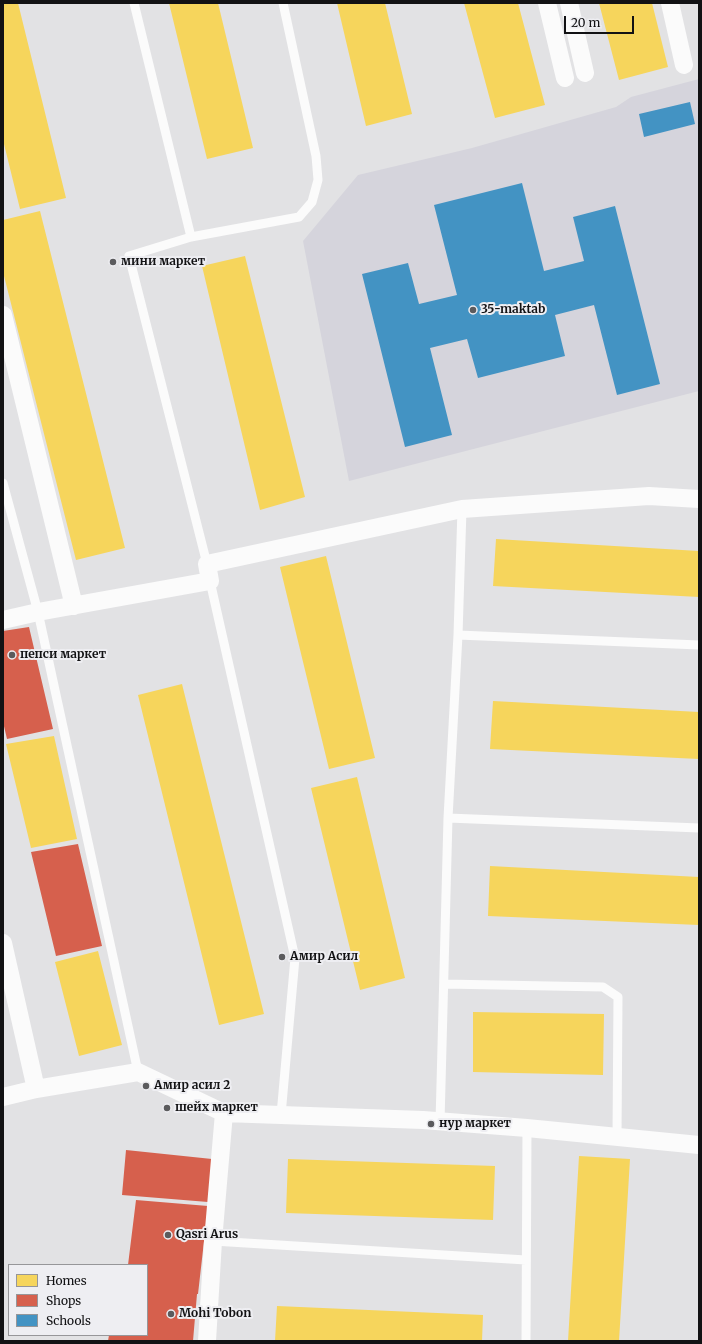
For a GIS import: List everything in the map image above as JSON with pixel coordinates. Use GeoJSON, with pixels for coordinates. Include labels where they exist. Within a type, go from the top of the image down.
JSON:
{"type":"FeatureCollection","features":[{"type":"Feature","properties":{"kind":"street"},"geometry":{"type":"LineString","coordinates":[[547,3],[565,78]]}},
{"type":"Feature","properties":{"kind":"street"},"geometry":{"type":"LineString","coordinates":[[569,3],[585,74]]}},
{"type":"Feature","properties":{"kind":"street"},"geometry":{"type":"LineString","coordinates":[[670,3],[684,65]]}},
{"type":"Feature","properties":{"kind":"street"},"geometry":{"type":"LineString","coordinates":[[3,315],[74,606]]}},
{"type":"Feature","properties":{"kind":"street"},"geometry":{"type":"LineString","coordinates":[[3,620],[74,606],[462,509],[649,496],[699,499]]}},
{"type":"Feature","properties":{"kind":"street"},"geometry":{"type":"LineString","coordinates":[[3,943],[36,1089]]}},
{"type":"Feature","properties":{"kind":"street"},"geometry":{"type":"LineString","coordinates":[[3,1097],[36,1089],[138,1072],[224,1113],[440,1122],[527,1128],[699,1145]]}},
{"type":"Feature","properties":{"kind":"street"},"geometry":{"type":"LineString","coordinates":[[207,1341],[213,1241],[224,1113]]}},
{"type":"Feature","properties":{"kind":"lane"},"geometry":{"type":"LineString","coordinates":[[134,3],[191,237]]}},
{"type":"Feature","properties":{"kind":"lane"},"geometry":{"type":"LineString","coordinates":[[281,1115],[295,958],[209,573],[129,256],[191,237],[300,217],[312,202],[318,180],[316,156],[283,3]]}},
{"type":"Feature","properties":{"kind":"lane"},"geometry":{"type":"LineString","coordinates":[[3,482],[38,612],[138,1072]]}},
{"type":"Feature","properties":{"kind":"lane"},"geometry":{"type":"LineString","coordinates":[[440,1122],[448,818],[458,635],[462,509]]}},
{"type":"Feature","properties":{"kind":"lane"},"geometry":{"type":"LineString","coordinates":[[458,635],[699,646]]}},
{"type":"Feature","properties":{"kind":"lane"},"geometry":{"type":"LineString","coordinates":[[448,818],[699,828]]}},
{"type":"Feature","properties":{"kind":"lane"},"geometry":{"type":"LineString","coordinates":[[444,984],[604,987],[618,997],[617,1137]]}},
{"type":"Feature","properties":{"kind":"lane"},"geometry":{"type":"LineString","coordinates":[[526,1341],[527,1128]]}},
{"type":"Feature","properties":{"kind":"lane"},"geometry":{"type":"LineString","coordinates":[[213,1241],[526,1260]]}},
{"type":"Feature","properties":{"kind":"shaded area"},"geometry":{"type":"Polygon","coordinates":[[[699,79],[699,391],[349,481],[303,241],[358,175],[472,148],[616,107],[631,97],[699,79]]]}},
{"type":"Feature","properties":{"kind":"building: Homes"},"geometry":{"type":"Polygon","coordinates":[[[3,3],[18,3],[66,198],[20,209],[3,140],[3,3]]]}},
{"type":"Feature","properties":{"kind":"building: Homes"},"geometry":{"type":"Polygon","coordinates":[[[169,3],[218,3],[253,148],[207,159],[169,3]]]}},
{"type":"Feature","properties":{"kind":"building: Homes"},"geometry":{"type":"Polygon","coordinates":[[[337,3],[385,3],[412,114],[366,126],[337,3]]]}},
{"type":"Feature","properties":{"kind":"building: Homes"},"geometry":{"type":"Polygon","coordinates":[[[464,3],[518,3],[545,105],[495,118],[464,3]]]}},
{"type":"Feature","properties":{"kind":"building: Homes"},"geometry":{"type":"Polygon","coordinates":[[[599,3],[652,3],[668,67],[619,80],[599,3]]]}},
{"type":"Feature","properties":{"kind":"building: Homes"},"geometry":{"type":"Polygon","coordinates":[[[40,211],[125,548],[76,560],[3,272],[3,220],[40,211]]]}},
{"type":"Feature","properties":{"kind":"building: Homes"},"geometry":{"type":"Polygon","coordinates":[[[245,256],[305,497],[260,510],[202,266],[245,256]]]}},
{"type":"Feature","properties":{"kind":"building: Homes"},"geometry":{"type":"Polygon","coordinates":[[[496,539],[699,551],[699,597],[493,586],[496,539]]]}},
{"type":"Feature","properties":{"kind":"building: Homes"},"geometry":{"type":"Polygon","coordinates":[[[326,556],[375,758],[329,769],[280,567],[326,556]]]}},
{"type":"Feature","properties":{"kind":"building: Homes"},"geometry":{"type":"Polygon","coordinates":[[[182,684],[264,1014],[219,1025],[138,695],[182,684]]]}},
{"type":"Feature","properties":{"kind":"building: Homes"},"geometry":{"type":"Polygon","coordinates":[[[493,701],[699,712],[699,759],[490,749],[493,701]]]}},
{"type":"Feature","properties":{"kind":"building: Homes"},"geometry":{"type":"Polygon","coordinates":[[[54,736],[77,839],[31,848],[6,744],[54,736]]]}},
{"type":"Feature","properties":{"kind":"building: Homes"},"geometry":{"type":"Polygon","coordinates":[[[357,777],[405,978],[360,990],[311,788],[357,777]]]}},
{"type":"Feature","properties":{"kind":"building: Homes"},"geometry":{"type":"Polygon","coordinates":[[[490,866],[699,877],[699,925],[488,916],[490,866]]]}},
{"type":"Feature","properties":{"kind":"building: Homes"},"geometry":{"type":"Polygon","coordinates":[[[98,951],[122,1045],[79,1056],[55,962],[98,951]]]}},
{"type":"Feature","properties":{"kind":"building: Homes"},"geometry":{"type":"Polygon","coordinates":[[[473,1012],[604,1014],[603,1075],[473,1072],[473,1012]]]}},
{"type":"Feature","properties":{"kind":"building: Homes"},"geometry":{"type":"Polygon","coordinates":[[[579,1156],[630,1159],[619,1341],[568,1341],[579,1156]]]}},
{"type":"Feature","properties":{"kind":"building: Homes"},"geometry":{"type":"Polygon","coordinates":[[[288,1159],[495,1166],[493,1220],[286,1213],[288,1159]]]}},
{"type":"Feature","properties":{"kind":"building: Homes"},"geometry":{"type":"Polygon","coordinates":[[[277,1306],[483,1315],[482,1341],[275,1341],[277,1306]]]}},
{"type":"Feature","properties":{"kind":"building: Shops"},"geometry":{"type":"Polygon","coordinates":[[[29,627],[53,729],[7,739],[3,722],[3,631],[29,627]]]}},
{"type":"Feature","properties":{"kind":"building: Shops"},"geometry":{"type":"Polygon","coordinates":[[[78,844],[102,946],[56,956],[31,852],[78,844]]]}},
{"type":"Feature","properties":{"kind":"building: Shops"},"geometry":{"type":"Polygon","coordinates":[[[126,1150],[212,1159],[208,1202],[122,1195],[126,1150]]]}},
{"type":"Feature","properties":{"kind":"building: Shops","name":"Qasri Arus"},"geometry":{"type":"Polygon","coordinates":[[[136,1200],[208,1206],[197,1294],[193,1341],[108,1341],[109,1336],[148,1336],[148,1264],[128,1264],[136,1200]]]}},
{"type":"Feature","properties":{"kind":"building: Schools"},"geometry":{"type":"Polygon","coordinates":[[[690,102],[695,124],[644,137],[639,114],[690,102]]]}},
{"type":"Feature","properties":{"kind":"building: Schools","name":"35-maktab"},"geometry":{"type":"Polygon","coordinates":[[[522,183],[544,271],[584,261],[573,217],[615,206],[660,384],[617,395],[594,305],[555,315],[565,356],[478,378],[467,339],[430,348],[452,435],[405,447],[362,274],[408,263],[419,304],[457,295],[434,205],[522,183]]]}},
{"type":"Feature","properties":{"kind":"place","name":"мини маркет"},"geometry":{"type":"Point","coordinates":[113,262]}},
{"type":"Feature","properties":{"kind":"place","name":"35-maktab"},"geometry":{"type":"Point","coordinates":[473,310]}},
{"type":"Feature","properties":{"kind":"place","name":"пепси маркет"},"geometry":{"type":"Point","coordinates":[12,655]}},
{"type":"Feature","properties":{"kind":"place","name":"Амир Асил"},"geometry":{"type":"Point","coordinates":[282,957]}},
{"type":"Feature","properties":{"kind":"place","name":"Амир асил 2"},"geometry":{"type":"Point","coordinates":[146,1086]}},
{"type":"Feature","properties":{"kind":"place","name":"шейх маркет"},"geometry":{"type":"Point","coordinates":[167,1108]}},
{"type":"Feature","properties":{"kind":"place","name":"нур маркет"},"geometry":{"type":"Point","coordinates":[431,1124]}},
{"type":"Feature","properties":{"kind":"place","name":"Qasri Arus"},"geometry":{"type":"Point","coordinates":[168,1235]}},
{"type":"Feature","properties":{"kind":"place","name":"Mohi Tobon"},"geometry":{"type":"Point","coordinates":[171,1314]}}]}
